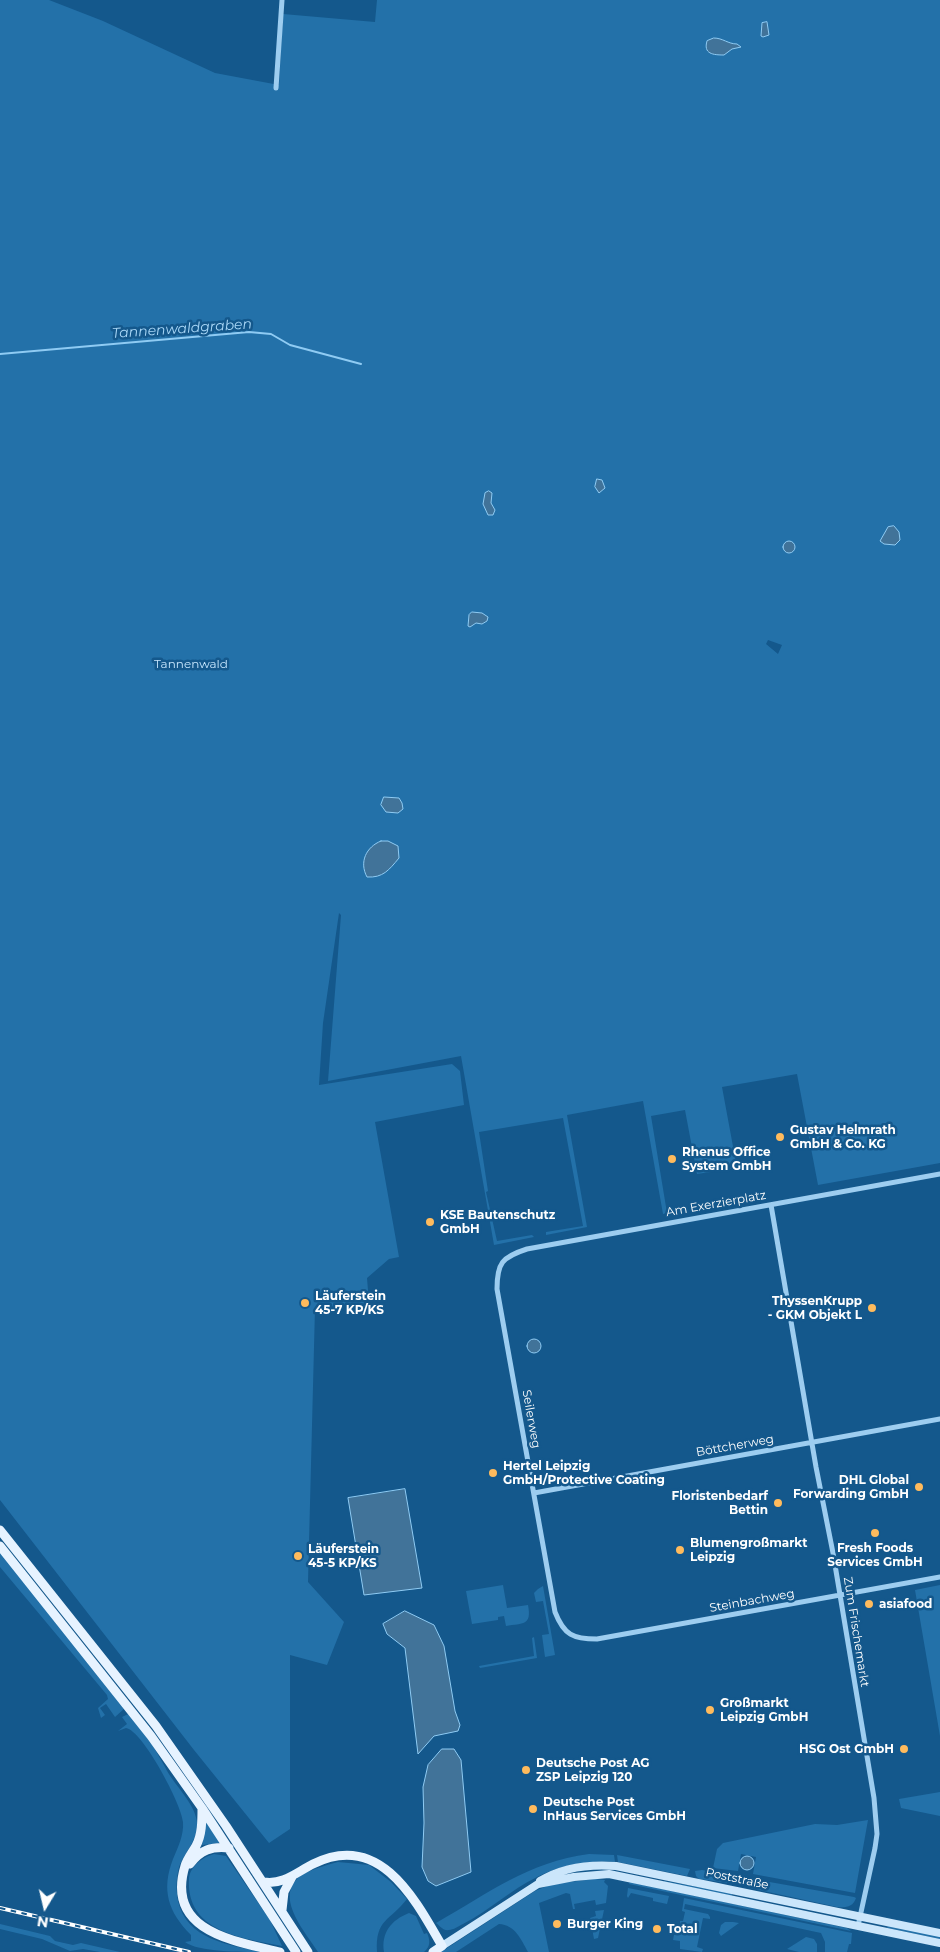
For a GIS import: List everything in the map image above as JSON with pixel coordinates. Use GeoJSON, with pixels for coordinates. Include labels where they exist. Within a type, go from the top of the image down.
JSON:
{"type":"FeatureCollection","features":[{"type":"Feature","properties":{"kind":"main road"},"geometry":{"type":"LineString","coordinates":[[0,1530],[147,1714],[264,1882],[306,1949]]}},
{"type":"Feature","properties":{"kind":"main road"},"geometry":{"type":"LineString","coordinates":[[0,1546],[130,1708],[202,1808],[296,1952]]}},
{"type":"Feature","properties":{"kind":"main road"},"geometry":{"type":"LineString","coordinates":[[202,1808],[199,1839],[185,1865],[182,1891],[192,1918],[207,1931],[226,1939],[280,1952]]}},
{"type":"Feature","properties":{"kind":"main road"},"geometry":{"type":"LineString","coordinates":[[184,1872],[193,1860],[210,1848],[229,1848]]}},
{"type":"Feature","properties":{"kind":"main road"},"geometry":{"type":"LineString","coordinates":[[264,1882],[272,1884],[279,1882],[322,1860],[337,1855],[357,1855],[376,1862],[394,1876],[408,1892],[442,1946],[433,1952]]}},
{"type":"Feature","properties":{"kind":"main road"},"geometry":{"type":"LineString","coordinates":[[282,1910],[284,1892],[292,1876]]}},
{"type":"Feature","properties":{"kind":"street"},"geometry":{"type":"LineString","coordinates":[[276,88],[282,0]]}},
{"type":"Feature","properties":{"kind":"street","name":"Am Exerzierplatz"},"geometry":{"type":"LineString","coordinates":[[500,1263],[512,1254],[527,1249],[940,1174]]}},
{"type":"Feature","properties":{"kind":"street","name":"Zum Frischemarkt"},"geometry":{"type":"LineString","coordinates":[[770,1205],[840,1595],[876,1819],[875,1848],[858,1926]]}},
{"type":"Feature","properties":{"kind":"street","name":"Seilerweg"},"geometry":{"type":"LineString","coordinates":[[500,1263],[497,1289],[534,1493],[556,1612],[560,1624],[568,1635]]}},
{"type":"Feature","properties":{"kind":"street","name":"Böttcherweg"},"geometry":{"type":"LineString","coordinates":[[534,1493],[940,1419]]}},
{"type":"Feature","properties":{"kind":"street","name":"Steinbachweg"},"geometry":{"type":"LineString","coordinates":[[568,1635],[582,1639],[597,1639],[940,1577]]}},
{"type":"Feature","properties":{"kind":"street","name":"Poststraße"},"geometry":{"type":"LineString","coordinates":[[442,1946],[544,1878],[563,1871],[589,1866],[616,1866],[940,1932]]}},
{"type":"Feature","properties":{"kind":"street","name":"Poststraße"},"geometry":{"type":"LineString","coordinates":[[532,1887],[574,1877],[615,1874],[940,1943]]}},
{"type":"Feature","properties":{"kind":"green space","name":"Tannenwald"},"geometry":{"type":"Polygon","coordinates":[[[0,0],[49,0],[103,21],[215,73],[279,85],[283,14],[375,22],[377,0],[940,0],[940,1163],[818,1185],[797,1074],[722,1087],[737,1168],[697,1174],[685,1110],[651,1116],[667,1213],[663,1214],[643,1101],[567,1115],[587,1227],[546,1235],[546,1232],[583,1226],[563,1118],[479,1132],[488,1191],[486,1192],[497,1241],[532,1235],[534,1237],[494,1245],[461,1056],[328,1081],[341,915],[339,913],[323,1023],[319,1085],[452,1064],[460,1071],[464,1105],[375,1122],[399,1257],[389,1259],[367,1278],[369,1303],[315,1308],[308,1582],[344,1622],[327,1665],[290,1655],[290,1829],[269,1843],[194,1750],[0,1500],[0,0]],[[469,615],[468,626],[477,623],[482,624],[487,621],[469,615]],[[768,640],[766,644],[778,654],[782,645],[768,640]]]}},
{"type":"Feature","properties":{"kind":"green space"},"geometry":{"type":"Polygon","coordinates":[[[0,1552],[125,1708],[115,1717],[106,1704],[100,1708],[105,1715],[101,1718],[98,1708],[108,1699],[107,1695],[0,1567],[0,1552]]]}},
{"type":"Feature","properties":{"kind":"green space"},"geometry":{"type":"Polygon","coordinates":[[[503,1585],[507,1608],[528,1605],[529,1617],[527,1620],[521,1624],[506,1626],[504,1616],[498,1617],[498,1620],[472,1624],[466,1591],[503,1585]]]}},
{"type":"Feature","properties":{"kind":"green space"},"geometry":{"type":"Polygon","coordinates":[[[940,1585],[940,1736],[915,1590],[940,1585]]]}},
{"type":"Feature","properties":{"kind":"green space"},"geometry":{"type":"Polygon","coordinates":[[[543,1586],[555,1655],[545,1657],[542,1635],[549,1634],[543,1601],[536,1602],[534,1593],[543,1586]]]}},
{"type":"Feature","properties":{"kind":"green space"},"geometry":{"type":"Polygon","coordinates":[[[534,1637],[537,1658],[480,1668],[479,1666],[534,1656],[532,1638],[534,1637]]]}},
{"type":"Feature","properties":{"kind":"green space"},"geometry":{"type":"Polygon","coordinates":[[[128,1714],[148,1738],[188,1801],[197,1822],[197,1829],[191,1846],[179,1867],[177,1876],[177,1897],[183,1914],[199,1932],[210,1938],[222,1943],[260,1952],[210,1950],[185,1942],[191,1941],[191,1935],[172,1909],[167,1891],[169,1870],[183,1832],[181,1813],[169,1786],[142,1742],[133,1732],[126,1728],[118,1731],[127,1724],[122,1717],[128,1714]]]}},
{"type":"Feature","properties":{"kind":"green space"},"geometry":{"type":"Polygon","coordinates":[[[940,1792],[940,1816],[901,1808],[899,1799],[940,1792]]]}},
{"type":"Feature","properties":{"kind":"green space"},"geometry":{"type":"Polygon","coordinates":[[[868,1820],[855,1893],[753,1874],[756,1857],[741,1854],[738,1871],[713,1868],[717,1849],[723,1843],[815,1824],[837,1825],[868,1820]]]}},
{"type":"Feature","properties":{"kind":"green space"},"geometry":{"type":"Polygon","coordinates":[[[206,1822],[220,1843],[202,1845],[206,1822]]]}},
{"type":"Feature","properties":{"kind":"green space"},"geometry":{"type":"Polygon","coordinates":[[[214,1854],[226,1856],[270,1920],[282,1946],[250,1940],[219,1929],[197,1911],[190,1897],[190,1874],[194,1866],[206,1857],[214,1854]]]}},
{"type":"Feature","properties":{"kind":"green space"},"geometry":{"type":"Polygon","coordinates":[[[589,1854],[614,1855],[615,1862],[585,1863],[556,1869],[527,1882],[473,1919],[454,1929],[445,1930],[436,1923],[509,1880],[528,1871],[567,1858],[589,1854]]]}},
{"type":"Feature","properties":{"kind":"green space"},"geometry":{"type":"Polygon","coordinates":[[[617,1855],[690,1869],[687,1876],[618,1862],[617,1855]]]}},
{"type":"Feature","properties":{"kind":"green space"},"geometry":{"type":"Polygon","coordinates":[[[338,1862],[369,1865],[391,1882],[407,1899],[381,1927],[378,1933],[377,1952],[318,1952],[295,1917],[290,1897],[291,1888],[296,1880],[309,1871],[338,1862]]]}},
{"type":"Feature","properties":{"kind":"green space"},"geometry":{"type":"Polygon","coordinates":[[[702,1870],[856,1898],[849,1906],[837,1907],[750,1888],[744,1885],[699,1879],[695,1871],[702,1870]]]}},
{"type":"Feature","properties":{"kind":"green space"},"geometry":{"type":"Polygon","coordinates":[[[595,1879],[605,1880],[604,1882],[608,1886],[606,1903],[596,1905],[595,1900],[574,1904],[575,1909],[573,1909],[570,1894],[566,1893],[539,1903],[549,1952],[528,1952],[513,1930],[499,1924],[456,1952],[441,1952],[535,1891],[552,1884],[595,1879]]]}},
{"type":"Feature","properties":{"kind":"green space"},"geometry":{"type":"Polygon","coordinates":[[[630,1882],[847,1928],[851,1931],[629,1884],[630,1882]]]}},
{"type":"Feature","properties":{"kind":"green space"},"geometry":{"type":"Polygon","coordinates":[[[664,1882],[732,1893],[732,1896],[664,1882]]]}},
{"type":"Feature","properties":{"kind":"green space"},"geometry":{"type":"Polygon","coordinates":[[[628,1888],[669,1896],[667,1904],[653,1901],[653,1898],[631,1893],[628,1898],[628,1888]]]}},
{"type":"Feature","properties":{"kind":"green space"},"geometry":{"type":"Polygon","coordinates":[[[684,1898],[852,1933],[851,1944],[849,1944],[847,1952],[825,1952],[825,1942],[821,1933],[685,1904],[684,1909],[708,1914],[710,1919],[703,1918],[697,1947],[703,1949],[702,1952],[680,1949],[680,1941],[673,1940],[674,1935],[677,1935],[678,1924],[680,1924],[680,1921],[683,1921],[685,1912],[682,1911],[684,1898]]]}},
{"type":"Feature","properties":{"kind":"green space"},"geometry":{"type":"Polygon","coordinates":[[[604,1910],[598,1938],[594,1939],[590,1918],[596,1916],[595,1911],[604,1910]]]}},
{"type":"Feature","properties":{"kind":"green space"},"geometry":{"type":"Polygon","coordinates":[[[409,1913],[416,1916],[424,1934],[427,1933],[428,1947],[424,1952],[384,1952],[384,1939],[392,1923],[409,1913]]]}},
{"type":"Feature","properties":{"kind":"green space"},"geometry":{"type":"Polygon","coordinates":[[[725,1922],[739,1923],[721,1936],[719,1933],[721,1925],[725,1922]]]}},
{"type":"Feature","properties":{"kind":"green space"},"geometry":{"type":"Polygon","coordinates":[[[0,1924],[50,1936],[55,1941],[73,1945],[81,1943],[120,1952],[100,1952],[83,1949],[70,1951],[42,1939],[0,1929],[0,1924]]]}},
{"type":"Feature","properties":{"kind":"green space"},"geometry":{"type":"Polygon","coordinates":[[[888,1925],[940,1936],[940,1939],[887,1928],[888,1925]]]}},
{"type":"Feature","properties":{"kind":"green space"},"geometry":{"type":"Polygon","coordinates":[[[806,1937],[814,1939],[817,1944],[817,1952],[799,1952],[787,1949],[806,1937]]]}},
{"type":"Feature","properties":{"kind":"shaded area"},"geometry":{"type":"Polygon","coordinates":[[[767,22],[769,35],[763,37],[761,36],[762,23],[767,22]]]}},
{"type":"Feature","properties":{"kind":"shaded area"},"geometry":{"type":"Polygon","coordinates":[[[714,38],[737,44],[741,47],[732,49],[724,55],[710,53],[706,49],[707,41],[714,38]]]}},
{"type":"Feature","properties":{"kind":"shaded area"},"geometry":{"type":"Polygon","coordinates":[[[597,479],[602,480],[605,488],[599,493],[595,487],[597,479]]]}},
{"type":"Feature","properties":{"kind":"shaded area"},"geometry":{"type":"Polygon","coordinates":[[[489,491],[492,493],[491,503],[495,510],[493,515],[488,515],[483,504],[485,493],[489,491]]]}},
{"type":"Feature","properties":{"kind":"shaded area"},"geometry":{"type":"Polygon","coordinates":[[[894,526],[899,532],[900,540],[895,545],[884,544],[880,541],[888,527],[894,526]]]}},
{"type":"Feature","properties":{"kind":"shaded area"},"geometry":{"type":"Polygon","coordinates":[[[791,541],[794,542],[794,552],[787,553],[784,552],[783,545],[784,542],[791,541]]]}},
{"type":"Feature","properties":{"kind":"shaded area"},"geometry":{"type":"Polygon","coordinates":[[[472,612],[482,613],[488,617],[487,621],[482,624],[476,623],[470,627],[468,626],[469,615],[472,612]]]}},
{"type":"Feature","properties":{"kind":"shaded area"},"geometry":{"type":"Polygon","coordinates":[[[384,797],[399,798],[403,809],[398,813],[386,812],[381,805],[384,797]]]}},
{"type":"Feature","properties":{"kind":"shaded area"},"geometry":{"type":"Polygon","coordinates":[[[381,841],[388,841],[398,846],[399,858],[382,875],[367,877],[364,866],[365,856],[371,847],[381,841]]]}},
{"type":"Feature","properties":{"kind":"shaded area"},"geometry":{"type":"Polygon","coordinates":[[[534,1339],[539,1341],[541,1346],[539,1351],[534,1353],[529,1351],[527,1346],[529,1341],[534,1339]]]}},
{"type":"Feature","properties":{"kind":"shaded area"},"geometry":{"type":"Polygon","coordinates":[[[405,1489],[422,1588],[364,1595],[348,1498],[405,1489]]]}},
{"type":"Feature","properties":{"kind":"shaded area"},"geometry":{"type":"Polygon","coordinates":[[[405,1611],[434,1625],[444,1646],[455,1711],[460,1725],[458,1731],[434,1736],[418,1754],[405,1648],[387,1634],[383,1624],[405,1611]]]}},
{"type":"Feature","properties":{"kind":"shaded area"},"geometry":{"type":"Polygon","coordinates":[[[442,1749],[454,1749],[461,1760],[471,1872],[436,1886],[428,1881],[422,1867],[423,1787],[428,1765],[442,1749]]]}},
{"type":"Feature","properties":{"kind":"shaded area"},"geometry":{"type":"Polygon","coordinates":[[[747,1856],[752,1858],[754,1863],[752,1868],[747,1870],[742,1868],[740,1863],[742,1858],[747,1856]]]}},
{"type":"Feature","properties":{"kind":"waterway","name":"Tannenwaldgraben"},"geometry":{"type":"LineString","coordinates":[[0,354],[249,332],[271,334],[290,345],[361,364]]}},
{"type":"Feature","properties":{"kind":"railway"},"geometry":{"type":"LineString","coordinates":[[0,1908],[189,1952]]}},
{"type":"Feature","properties":{"kind":"place","name":"Gustav Helmrath GmbH & Co. KG"},"geometry":{"type":"Point","coordinates":[780,1137]}},
{"type":"Feature","properties":{"kind":"place","name":"Rhenus Office System GmbH"},"geometry":{"type":"Point","coordinates":[672,1159]}},
{"type":"Feature","properties":{"kind":"place","name":"KSE Bautenschutz GmbH"},"geometry":{"type":"Point","coordinates":[430,1222]}},
{"type":"Feature","properties":{"kind":"place","name":"Läuferstein 45-7 KP/KS"},"geometry":{"type":"Point","coordinates":[305,1303]}},
{"type":"Feature","properties":{"kind":"place","name":"ThyssenKrupp - GKM Objekt L"},"geometry":{"type":"Point","coordinates":[872,1308]}},
{"type":"Feature","properties":{"kind":"place","name":"Hertel Leipzig GmbH/Protective Coating"},"geometry":{"type":"Point","coordinates":[493,1473]}},
{"type":"Feature","properties":{"kind":"place","name":"DHL Global Forwarding GmbH"},"geometry":{"type":"Point","coordinates":[919,1487]}},
{"type":"Feature","properties":{"kind":"place","name":"Floristenbedarf Bettin"},"geometry":{"type":"Point","coordinates":[778,1503]}},
{"type":"Feature","properties":{"kind":"place","name":"Fresh Foods Services GmbH"},"geometry":{"type":"Point","coordinates":[875,1533]}},
{"type":"Feature","properties":{"kind":"place","name":"Blumengroßmarkt Leipzig"},"geometry":{"type":"Point","coordinates":[680,1550]}},
{"type":"Feature","properties":{"kind":"place","name":"Läuferstein 45-5 KP/KS"},"geometry":{"type":"Point","coordinates":[298,1556]}},
{"type":"Feature","properties":{"kind":"place","name":"asiafood"},"geometry":{"type":"Point","coordinates":[869,1604]}},
{"type":"Feature","properties":{"kind":"place","name":"Großmarkt Leipzig GmbH"},"geometry":{"type":"Point","coordinates":[710,1710]}},
{"type":"Feature","properties":{"kind":"place","name":"HSG Ost GmbH"},"geometry":{"type":"Point","coordinates":[904,1749]}},
{"type":"Feature","properties":{"kind":"place","name":"Deutsche Post AG ZSP Leipzig 120"},"geometry":{"type":"Point","coordinates":[526,1770]}},
{"type":"Feature","properties":{"kind":"place","name":"Deutsche Post InHaus Services GmbH"},"geometry":{"type":"Point","coordinates":[533,1809]}},
{"type":"Feature","properties":{"kind":"place","name":"Burger King"},"geometry":{"type":"Point","coordinates":[557,1924]}},
{"type":"Feature","properties":{"kind":"place","name":"Total"},"geometry":{"type":"Point","coordinates":[657,1929]}}]}
